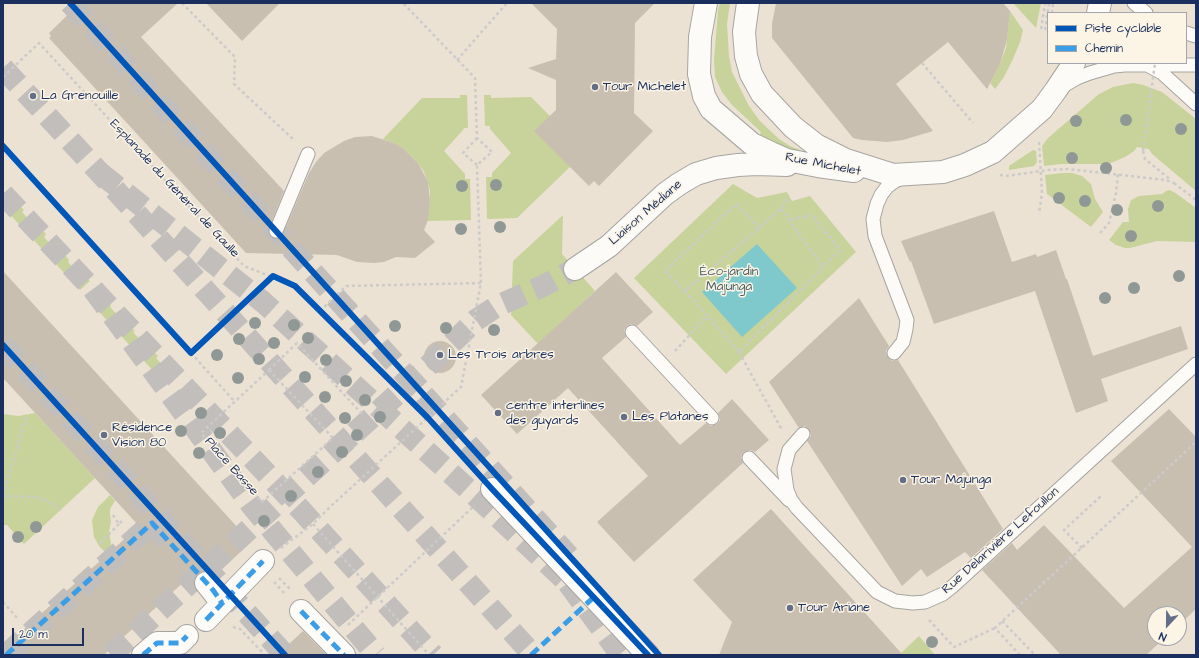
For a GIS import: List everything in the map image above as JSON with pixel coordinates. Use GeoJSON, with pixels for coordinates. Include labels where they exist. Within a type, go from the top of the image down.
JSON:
{"type":"FeatureCollection","features":[{"type":"Feature","properties":{"kind":"street","name":"Rue Michelet"},"geometry":{"type":"LineString","coordinates":[[706,3],[700,37],[700,85],[706,102],[720,117],[752,144],[787,160],[818,166],[903,175]]}},
{"type":"Feature","properties":{"kind":"street"},"geometry":{"type":"LineString","coordinates":[[748,3],[744,32],[746,56],[751,74],[762,94],[793,127],[816,145],[846,160],[903,175],[942,172],[965,165],[993,152],[1042,109],[1073,64]]}},
{"type":"Feature","properties":{"kind":"street","name":"Liaison Médiane"},"geometry":{"type":"LineString","coordinates":[[575,269],[609,246],[665,194],[696,174],[716,168],[738,165],[758,164],[818,166]]}},
{"type":"Feature","properties":{"kind":"street"},"geometry":{"type":"LineString","coordinates":[[492,488],[648,655]]}},
{"type":"Feature","properties":{"kind":"street"},"geometry":{"type":"LineString","coordinates":[[206,620],[261,563]]}},
{"type":"Feature","properties":{"kind":"street"},"geometry":{"type":"LineString","coordinates":[[206,583],[222,603]]}},
{"type":"Feature","properties":{"kind":"street"},"geometry":{"type":"LineString","coordinates":[[298,603],[344,655]]}},
{"type":"Feature","properties":{"kind":"street"},"geometry":{"type":"LineString","coordinates":[[143,655],[157,643],[180,643],[188,636]]}},
{"type":"Feature","properties":{"kind":"lane"},"geometry":{"type":"LineString","coordinates":[[1134,3],[1145,12]]}},
{"type":"Feature","properties":{"kind":"lane"},"geometry":{"type":"LineString","coordinates":[[1056,90],[1077,78],[1103,68],[1151,64],[1196,65]]}},
{"type":"Feature","properties":{"kind":"lane"},"geometry":{"type":"LineString","coordinates":[[1151,64],[1196,104]]}},
{"type":"Feature","properties":{"kind":"lane"},"geometry":{"type":"LineString","coordinates":[[276,231],[308,154]]}},
{"type":"Feature","properties":{"kind":"lane"},"geometry":{"type":"LineString","coordinates":[[894,354],[904,342],[906,320],[875,236],[873,219],[876,204],[881,195],[887,187],[903,175]]}},
{"type":"Feature","properties":{"kind":"lane"},"geometry":{"type":"LineString","coordinates":[[632,332],[712,418]]}},
{"type":"Feature","properties":{"kind":"lane","name":"Rue Delarivière Lefoullon"},"geometry":{"type":"LineString","coordinates":[[749,458],[877,592],[895,601],[904,603],[925,602],[935,599],[943,594],[959,580],[1196,364]]}},
{"type":"Feature","properties":{"kind":"lane","name":"Rue Delarivière Lefoullon"},"geometry":{"type":"LineString","coordinates":[[797,508],[787,490],[784,469],[789,450],[803,434]]}},
{"type":"Feature","properties":{"kind":"path"},"geometry":{"type":"LineString","coordinates":[[182,3],[235,57],[234,84],[308,154]]}},
{"type":"Feature","properties":{"kind":"path"},"geometry":{"type":"LineString","coordinates":[[261,563],[313,524],[461,387],[481,283],[477,165],[464,152],[477,138],[475,78],[403,3]]}},
{"type":"Feature","properties":{"kind":"path"},"geometry":{"type":"LineString","coordinates":[[457,60],[507,3]]}},
{"type":"Feature","properties":{"kind":"path"},"geometry":{"type":"LineString","coordinates":[[1045,3],[1043,30],[1049,3]]}},
{"type":"Feature","properties":{"kind":"path"},"geometry":{"type":"LineString","coordinates":[[922,63],[973,123]]}},
{"type":"Feature","properties":{"kind":"path"},"geometry":{"type":"LineString","coordinates":[[1151,64],[1143,151],[1145,159],[1196,200]]}},
{"type":"Feature","properties":{"kind":"path"},"geometry":{"type":"LineString","coordinates":[[477,138],[492,152],[477,165]]}},
{"type":"Feature","properties":{"kind":"path"},"geometry":{"type":"LineString","coordinates":[[1039,142],[1042,193],[1039,214]]}},
{"type":"Feature","properties":{"kind":"path"},"geometry":{"type":"LineString","coordinates":[[3,146],[235,402]]}},
{"type":"Feature","properties":{"kind":"path"},"geometry":{"type":"LineString","coordinates":[[996,174],[1006,176],[1068,169],[1166,180],[1174,183]]}},
{"type":"Feature","properties":{"kind":"path"},"geometry":{"type":"LineString","coordinates":[[1100,234],[1108,223],[1116,193],[1118,174]]}},
{"type":"Feature","properties":{"kind":"path"},"geometry":{"type":"LineString","coordinates":[[685,292],[781,209],[789,196]]}},
{"type":"Feature","properties":{"kind":"path"},"geometry":{"type":"LineString","coordinates":[[759,228],[736,204],[665,270],[739,352],[784,434]]}},
{"type":"Feature","properties":{"kind":"path"},"geometry":{"type":"LineString","coordinates":[[781,209],[823,268]]}},
{"type":"Feature","properties":{"kind":"path"},"geometry":{"type":"LineString","coordinates":[[739,352],[840,250],[812,214],[789,220]]}},
{"type":"Feature","properties":{"kind":"path"},"geometry":{"type":"LineString","coordinates":[[191,353],[273,276]]}},
{"type":"Feature","properties":{"kind":"path"},"geometry":{"type":"LineString","coordinates":[[320,311],[346,286],[481,283]]}},
{"type":"Feature","properties":{"kind":"path"},"geometry":{"type":"LineString","coordinates":[[662,365],[707,316]]}},
{"type":"Feature","properties":{"kind":"path"},"geometry":{"type":"LineString","coordinates":[[27,415],[3,496],[39,498],[49,502],[61,510]]}},
{"type":"Feature","properties":{"kind":"path"},"geometry":{"type":"LineString","coordinates":[[929,620],[954,647],[995,628],[1196,442]]}},
{"type":"Feature","properties":{"kind":"path"},"geometry":{"type":"LineString","coordinates":[[346,627],[492,488]]}},
{"type":"Feature","properties":{"kind":"path"},"geometry":{"type":"LineString","coordinates":[[1082,548],[1064,530],[1102,496]]}},
{"type":"Feature","properties":{"kind":"path"},"geometry":{"type":"LineString","coordinates":[[113,515],[119,524]]}},
{"type":"Feature","properties":{"kind":"path"},"geometry":{"type":"LineString","coordinates":[[100,543],[123,520]]}},
{"type":"Feature","properties":{"kind":"path"},"geometry":{"type":"LineString","coordinates":[[313,524],[429,655]]}},
{"type":"Feature","properties":{"kind":"path"},"geometry":{"type":"LineString","coordinates":[[261,563],[298,603]]}},
{"type":"Feature","properties":{"kind":"path"},"geometry":{"type":"LineString","coordinates":[[261,563],[298,603]]}},
{"type":"Feature","properties":{"kind":"path"},"geometry":{"type":"LineString","coordinates":[[3,602],[18,619]]}},
{"type":"Feature","properties":{"kind":"path"},"geometry":{"type":"LineString","coordinates":[[206,620],[240,629],[264,654]]}},
{"type":"Feature","properties":{"kind":"path"},"geometry":{"type":"LineString","coordinates":[[1002,621],[1035,655]]}},
{"type":"Feature","properties":{"kind":"path"},"geometry":{"type":"LineString","coordinates":[[995,628],[1020,655]]}},
{"type":"Feature","properties":{"kind":"green space"},"geometry":{"type":"Polygon","coordinates":[[[720,3],[730,3],[727,24],[729,56],[732,72],[749,106],[760,121],[779,139],[790,146],[830,162],[813,159],[758,138],[761,132],[732,105],[722,92],[715,77],[714,60],[718,10],[720,3]]]}},
{"type":"Feature","properties":{"kind":"green space"},"geometry":{"type":"Polygon","coordinates":[[[1013,3],[1041,3],[1036,28],[1013,3]]]}},
{"type":"Feature","properties":{"kind":"green space"},"geometry":{"type":"Polygon","coordinates":[[[1010,11],[1023,30],[1013,59],[1004,77],[995,89],[990,83],[1006,48],[1010,11]]]}},
{"type":"Feature","properties":{"kind":"green space"},"geometry":{"type":"Polygon","coordinates":[[[1133,83],[1162,92],[1196,119],[1196,191],[1152,154],[1149,149],[1137,147],[1125,157],[1111,163],[1061,164],[1044,166],[1042,146],[1048,138],[1099,94],[1113,87],[1133,83]]]}},
{"type":"Feature","properties":{"kind":"green space"},"geometry":{"type":"Polygon","coordinates":[[[460,95],[467,95],[468,128],[464,128],[444,151],[465,174],[465,179],[470,179],[471,220],[427,221],[430,190],[424,172],[418,163],[403,148],[383,139],[422,98],[460,98],[460,95]]]}},
{"type":"Feature","properties":{"kind":"green space"},"geometry":{"type":"Polygon","coordinates":[[[484,95],[491,95],[491,98],[531,97],[550,116],[570,167],[517,218],[487,219],[486,177],[492,177],[492,173],[511,153],[490,129],[490,126],[485,126],[484,95]]]}},
{"type":"Feature","properties":{"kind":"green space"},"geometry":{"type":"Polygon","coordinates":[[[1033,150],[1036,151],[1037,162],[1034,166],[1009,170],[1009,166],[1033,150]]]}},
{"type":"Feature","properties":{"kind":"green space"},"geometry":{"type":"Polygon","coordinates":[[[1072,173],[1082,176],[1091,184],[1095,199],[1103,212],[1091,227],[1047,194],[1045,175],[1072,173]]]}},
{"type":"Feature","properties":{"kind":"green space","name":"Éco-jardin Majunga"},"geometry":{"type":"Polygon","coordinates":[[[733,184],[757,198],[787,192],[792,201],[810,196],[856,252],[726,374],[634,278],[733,184]]]}},
{"type":"Feature","properties":{"kind":"green space"},"geometry":{"type":"Polygon","coordinates":[[[1169,190],[1196,208],[1196,242],[1157,241],[1125,248],[1116,245],[1109,240],[1123,222],[1129,222],[1128,209],[1131,200],[1139,196],[1162,194],[1169,190]]]}},
{"type":"Feature","properties":{"kind":"green space"},"geometry":{"type":"Polygon","coordinates":[[[3,191],[9,197],[11,196],[24,210],[22,212],[32,223],[34,221],[46,234],[44,237],[54,248],[57,246],[78,273],[80,271],[90,281],[80,290],[3,207],[3,191]]]}},
{"type":"Feature","properties":{"kind":"green space"},"geometry":{"type":"Polygon","coordinates":[[[563,215],[562,254],[595,291],[538,344],[511,315],[513,261],[563,215]]]}},
{"type":"Feature","properties":{"kind":"green space"},"geometry":{"type":"Polygon","coordinates":[[[102,295],[120,318],[122,317],[135,331],[133,332],[144,344],[145,343],[158,356],[156,358],[165,368],[167,367],[176,376],[166,385],[92,304],[102,295]]]}},
{"type":"Feature","properties":{"kind":"green space"},"geometry":{"type":"Polygon","coordinates":[[[35,413],[95,478],[24,544],[7,525],[3,525],[3,414],[18,416],[35,413]]]}},
{"type":"Feature","properties":{"kind":"green space"},"geometry":{"type":"Polygon","coordinates":[[[110,495],[115,501],[110,509],[111,522],[109,532],[112,550],[107,554],[99,546],[94,537],[92,520],[98,507],[110,495]]]}},
{"type":"Feature","properties":{"kind":"green space"},"geometry":{"type":"Polygon","coordinates":[[[919,636],[935,655],[903,655],[901,653],[919,636]]]}},
{"type":"Feature","properties":{"kind":"water"},"geometry":{"type":"Polygon","coordinates":[[[757,244],[797,288],[742,337],[702,292],[757,244]]]}},
{"type":"Feature","properties":{"kind":"building"},"geometry":{"type":"Polygon","coordinates":[[[80,3],[178,3],[141,37],[284,191],[269,228],[269,236],[277,239],[283,234],[309,173],[324,153],[344,141],[355,137],[372,136],[394,143],[403,148],[418,163],[428,182],[430,200],[428,220],[424,230],[435,242],[415,258],[396,257],[384,262],[374,263],[357,262],[337,255],[246,253],[49,38],[51,36],[49,33],[80,3]]]}},
{"type":"Feature","properties":{"kind":"building"},"geometry":{"type":"Polygon","coordinates":[[[206,3],[280,3],[242,41],[206,3]]]}},
{"type":"Feature","properties":{"kind":"building","name":"Tour Michelet"},"geometry":{"type":"Polygon","coordinates":[[[531,3],[655,3],[635,23],[634,113],[653,131],[599,186],[594,181],[589,186],[534,131],[556,110],[556,80],[528,68],[556,59],[557,29],[531,3]]]}},
{"type":"Feature","properties":{"kind":"building"},"geometry":{"type":"Polygon","coordinates":[[[776,3],[1003,3],[1010,11],[1007,40],[1000,64],[987,89],[948,42],[896,84],[933,131],[903,140],[887,142],[853,138],[772,38],[772,24],[776,3]]]}},
{"type":"Feature","properties":{"kind":"building"},"geometry":{"type":"Polygon","coordinates":[[[994,211],[1012,262],[1036,254],[1037,257],[1056,250],[1093,356],[1181,326],[1188,349],[1101,379],[1108,401],[1076,413],[1035,291],[934,324],[911,261],[910,262],[901,241],[994,211]]]}},
{"type":"Feature","properties":{"kind":"building","name":"Résidence Vision 80"},"geometry":{"type":"Polygon","coordinates":[[[3,271],[251,542],[216,575],[210,571],[205,571],[198,574],[194,579],[195,588],[187,579],[104,655],[3,655],[3,648],[139,526],[3,378],[3,271]]]}},
{"type":"Feature","properties":{"kind":"building","name":"Les Platanes"},"geometry":{"type":"Polygon","coordinates":[[[616,272],[653,312],[637,326],[631,324],[627,326],[624,330],[626,337],[602,358],[680,445],[706,423],[710,426],[717,424],[720,420],[718,413],[732,399],[769,440],[755,452],[751,450],[744,452],[741,456],[743,463],[634,562],[597,522],[648,476],[568,388],[517,434],[481,395],[616,272]]]}},
{"type":"Feature","properties":{"kind":"building","name":"Tour Majunga"},"geometry":{"type":"Polygon","coordinates":[[[859,298],[889,346],[886,351],[887,356],[892,361],[898,360],[1003,529],[971,558],[965,552],[927,577],[921,569],[902,586],[807,441],[811,436],[810,431],[805,426],[799,428],[769,382],[859,298]]]}},
{"type":"Feature","properties":{"kind":"building","name":"Les Trois arbres"},"geometry":{"type":"Polygon","coordinates":[[[437,341],[443,341],[452,345],[456,357],[452,369],[443,373],[437,373],[428,369],[424,360],[424,354],[428,345],[437,341]]]}},
{"type":"Feature","properties":{"kind":"building"},"geometry":{"type":"Polygon","coordinates":[[[1169,409],[1196,437],[1196,609],[1187,617],[1187,606],[1147,606],[1147,646],[1156,646],[1146,655],[1061,655],[982,570],[1012,543],[1017,550],[1044,525],[1124,608],[1192,547],[1111,461],[1169,409]]]}},
{"type":"Feature","properties":{"kind":"building","name":"Tour Ariane"},"geometry":{"type":"Polygon","coordinates":[[[771,509],[903,655],[719,655],[732,622],[693,580],[771,509]]]}},
{"type":"Feature","properties":{"kind":"building"},"geometry":{"type":"Polygon","coordinates":[[[303,631],[327,655],[277,655],[303,631]]]}},
{"type":"Feature","properties":{"kind":"tunnel"},"geometry":{"type":"LineString","coordinates":[[70,3],[569,556]]}},
{"type":"Feature","properties":{"kind":"tunnel"},"geometry":{"type":"LineString","coordinates":[[3,68],[100,173],[533,655]]}},
{"type":"Feature","properties":{"kind":"tunnel"},"geometry":{"type":"LineString","coordinates":[[100,173],[263,302],[481,501],[565,580]]}},
{"type":"Feature","properties":{"kind":"tunnel"},"geometry":{"type":"LineString","coordinates":[[3,194],[301,510],[433,655]]}},
{"type":"Feature","properties":{"kind":"tunnel"},"geometry":{"type":"LineString","coordinates":[[111,655],[427,367],[476,320],[497,306],[545,285],[575,269]]}},
{"type":"Feature","properties":{"kind":"tunnel"},"geometry":{"type":"LineString","coordinates":[[93,289],[252,506],[376,655]]}},
{"type":"Feature","properties":{"kind":"tunnel"},"geometry":{"type":"LineString","coordinates":[[3,345],[285,655]]}},
{"type":"Feature","properties":{"kind":"tunnel"},"geometry":{"type":"LineString","coordinates":[[6,655],[152,523],[168,541]]}},
{"type":"Feature","properties":{"kind":"tunnel"},"geometry":{"type":"LineString","coordinates":[[568,583],[621,655]]}},
{"type":"Feature","properties":{"kind":"marked path"},"geometry":{"type":"LineString","coordinates":[[6,655],[152,523],[213,590],[222,603]]}},
{"type":"Feature","properties":{"kind":"marked path"},"geometry":{"type":"LineString","coordinates":[[206,620],[263,561]]}},
{"type":"Feature","properties":{"kind":"marked path"},"geometry":{"type":"LineString","coordinates":[[531,655],[594,597]]}},
{"type":"Feature","properties":{"kind":"marked path"},"geometry":{"type":"LineString","coordinates":[[301,611],[344,655]]}},
{"type":"Feature","properties":{"kind":"marked path"},"geometry":{"type":"LineString","coordinates":[[143,655],[157,643],[180,643],[187,636]]}},
{"type":"Feature","properties":{"kind":"cycle path"},"geometry":{"type":"LineString","coordinates":[[70,3],[659,655]]}},
{"type":"Feature","properties":{"kind":"cycle path"},"geometry":{"type":"LineString","coordinates":[[3,146],[191,353],[273,276],[295,286],[428,418],[492,489],[648,655]]}},
{"type":"Feature","properties":{"kind":"cycle path"},"geometry":{"type":"LineString","coordinates":[[3,345],[285,655]]}},
{"type":"Feature","properties":{"kind":"place","name":"Tour Michelet"},"geometry":{"type":"Point","coordinates":[595,87]}},
{"type":"Feature","properties":{"kind":"place","name":"La Grenouille"},"geometry":{"type":"Point","coordinates":[33,96]}},
{"type":"Feature","properties":{"kind":"place","name":"Les Trois arbres"},"geometry":{"type":"Point","coordinates":[440,355]}},
{"type":"Feature","properties":{"kind":"place","name":"centre interlines des guyards"},"geometry":{"type":"Point","coordinates":[498,413]}},
{"type":"Feature","properties":{"kind":"place","name":"Les Platanes"},"geometry":{"type":"Point","coordinates":[624,417]}},
{"type":"Feature","properties":{"kind":"place","name":"Résidence Vision 80"},"geometry":{"type":"Point","coordinates":[104,435]}},
{"type":"Feature","properties":{"kind":"place","name":"Tour Majunga"},"geometry":{"type":"Point","coordinates":[903,480]}},
{"type":"Feature","properties":{"kind":"place","name":"Tour Ariane"},"geometry":{"type":"Point","coordinates":[790,608]}}]}
